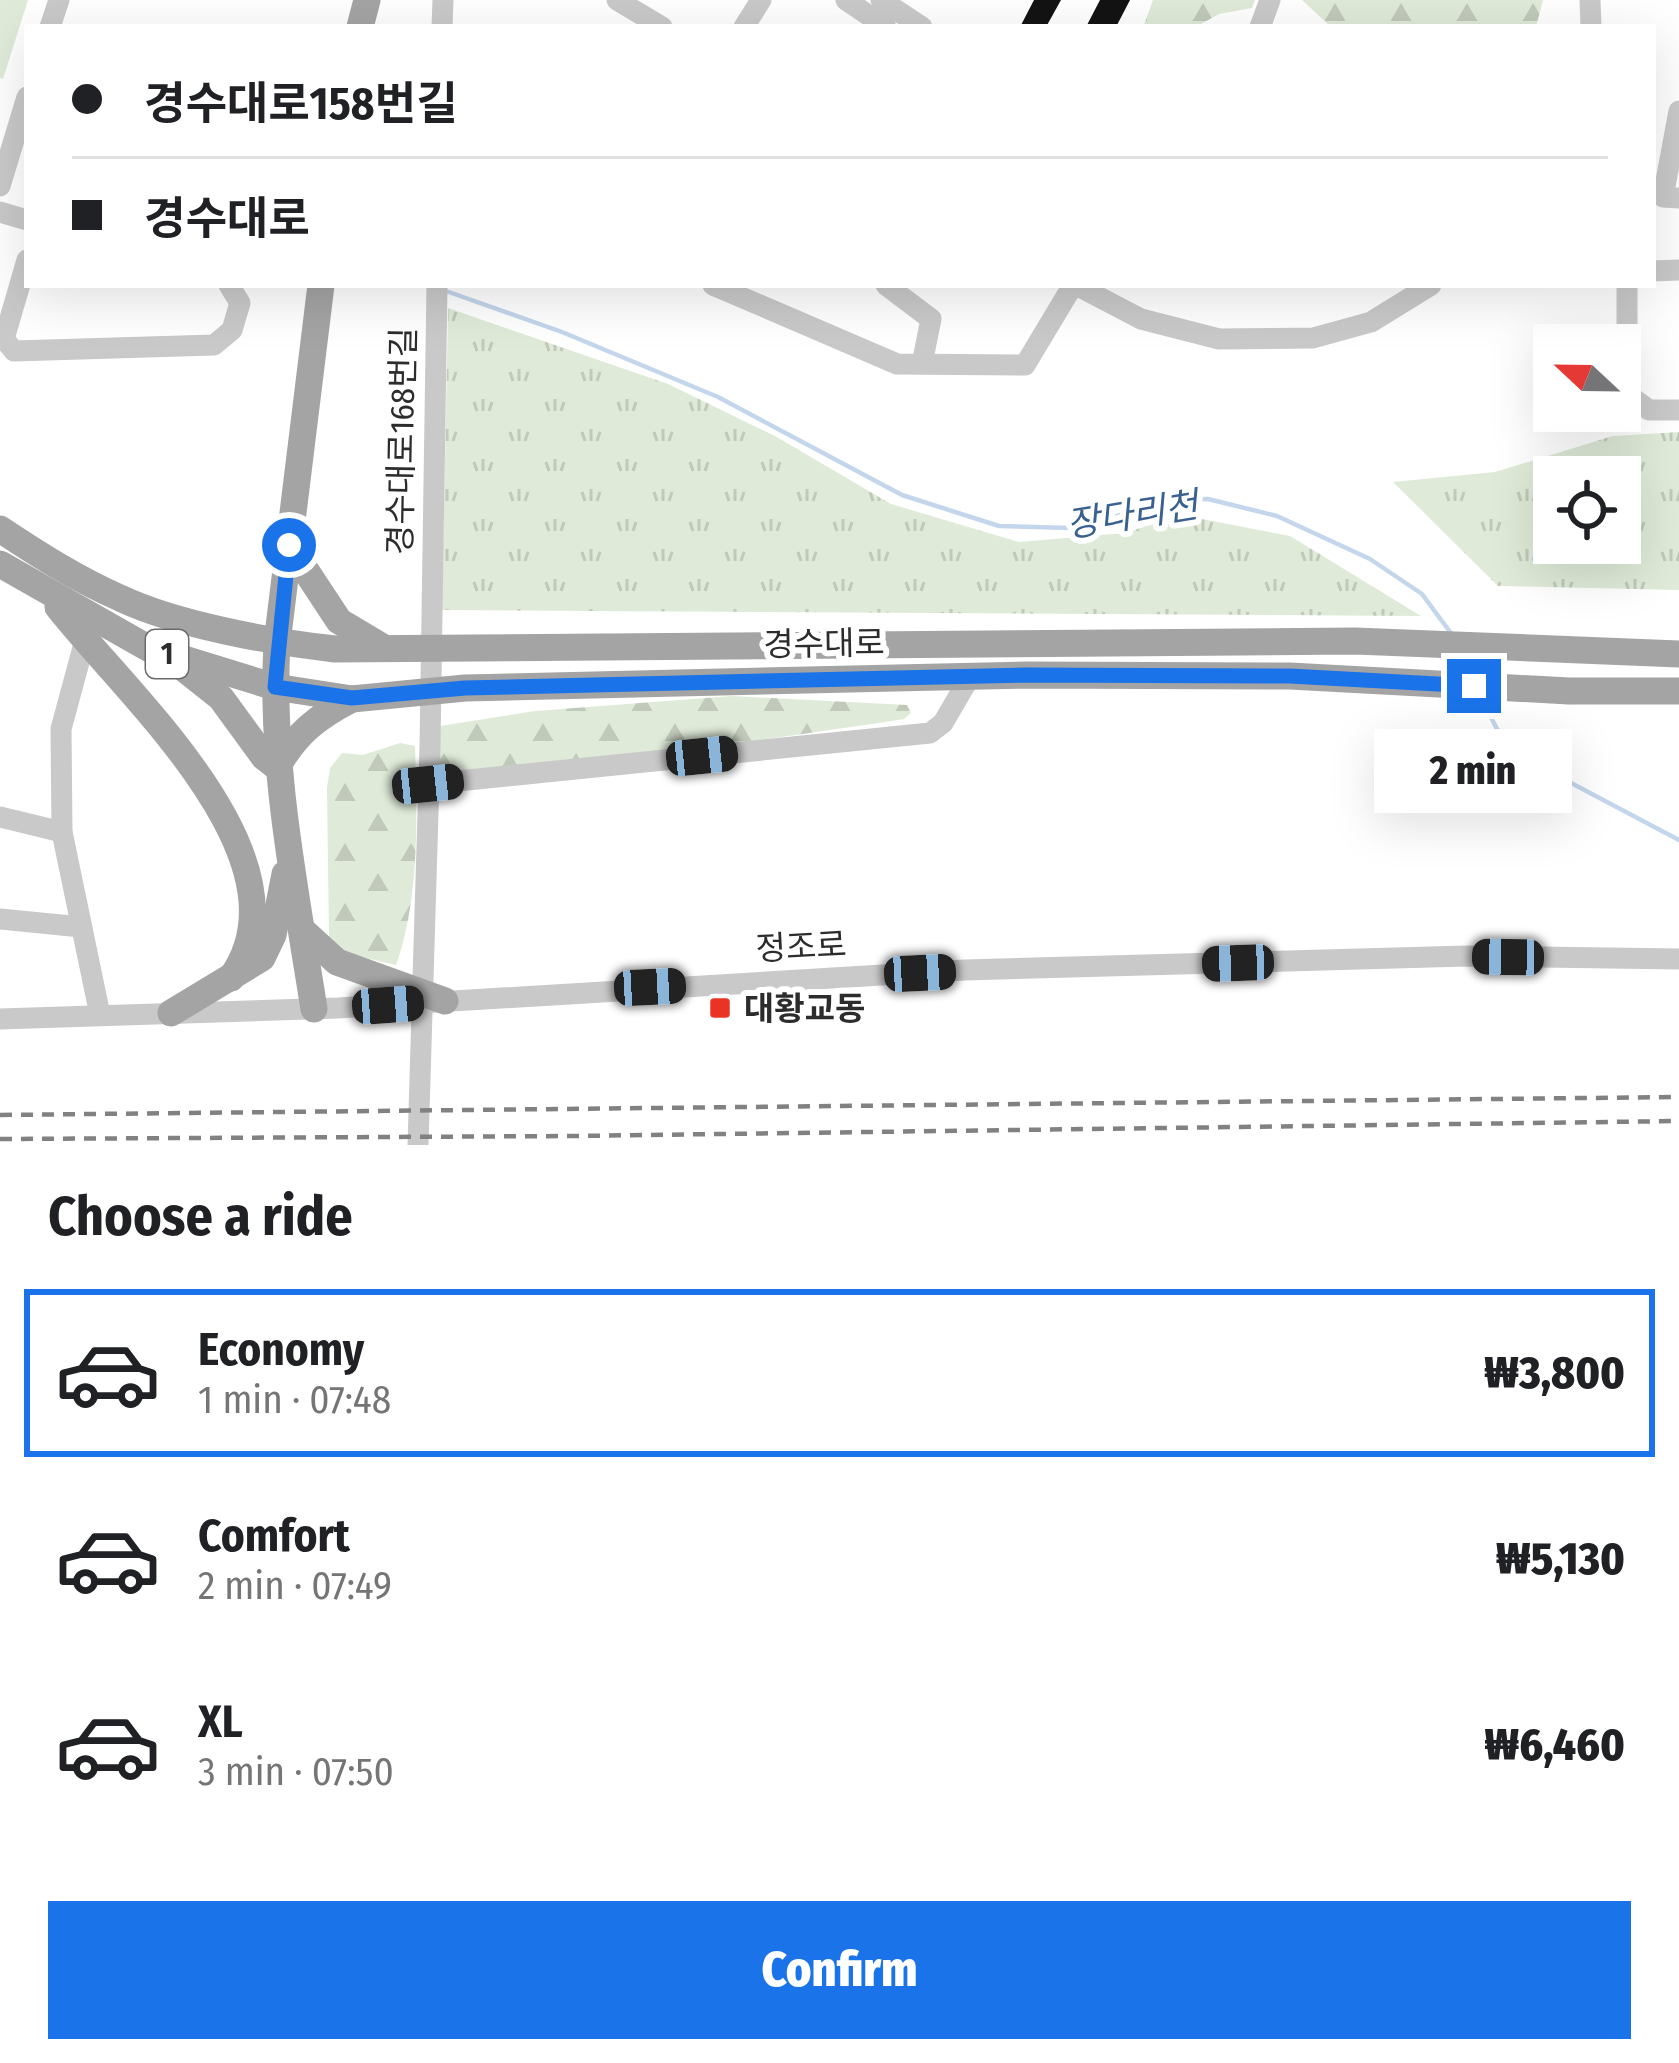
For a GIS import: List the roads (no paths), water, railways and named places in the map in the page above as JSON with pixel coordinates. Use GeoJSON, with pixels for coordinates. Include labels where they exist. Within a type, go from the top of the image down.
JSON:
{"type":"FeatureCollection","features":[{"type":"Feature","properties":{"kind":"main road"},"geometry":{"type":"LineString","coordinates":[[314,1009],[277,767],[275,687],[321,288]]}},
{"type":"Feature","properties":{"kind":"main road","name":"경수대로"},"geometry":{"type":"LineString","coordinates":[[0,529],[59,568],[125,601],[277,643],[385,649],[1403,643],[1679,654]]}},
{"type":"Feature","properties":{"kind":"main road"},"geometry":{"type":"LineString","coordinates":[[289,545],[339,621],[385,649]]}},
{"type":"Feature","properties":{"kind":"main road","name":"경수대로"},"geometry":{"type":"LineString","coordinates":[[1,568],[163,652],[275,687],[352,698],[465,688],[970,675],[1290,676],[1569,691],[1679,691]]}},
{"type":"Feature","properties":{"kind":"main road"},"geometry":{"type":"LineString","coordinates":[[47,592],[197,770],[235,840],[251,901],[252,931],[246,956],[230,978]]}},
{"type":"Feature","properties":{"kind":"main road"},"geometry":{"type":"LineString","coordinates":[[163,652],[221,698],[264,757],[277,767]]}},
{"type":"Feature","properties":{"kind":"main road"},"geometry":{"type":"LineString","coordinates":[[277,767],[292,740],[316,718],[352,698]]}},
{"type":"Feature","properties":{"kind":"main road"},"geometry":{"type":"LineString","coordinates":[[171,1013],[262,958],[273,935],[290,853]]}},
{"type":"Feature","properties":{"kind":"main road"},"geometry":{"type":"LineString","coordinates":[[302,930],[337,962],[445,1001]]}},
{"type":"Feature","properties":{"kind":"street"},"geometry":{"type":"LineString","coordinates":[[617,0],[657,24]]}},
{"type":"Feature","properties":{"kind":"street"},"geometry":{"type":"LineString","coordinates":[[846,0],[882,24]]}},
{"type":"Feature","properties":{"kind":"street"},"geometry":{"type":"LineString","coordinates":[[881,0],[917,24]]}},
{"type":"Feature","properties":{"kind":"street"},"geometry":{"type":"LineString","coordinates":[[0,186],[24,107]]}},
{"type":"Feature","properties":{"kind":"street"},"geometry":{"type":"LineString","coordinates":[[1679,113],[1663,197],[1679,198]]}},
{"type":"Feature","properties":{"kind":"street"},"geometry":{"type":"LineString","coordinates":[[24,270],[4,339],[14,351],[214,345],[232,330],[240,303],[231,288]]}},
{"type":"Feature","properties":{"kind":"street","name":"경수대로168번길"},"geometry":{"type":"LineString","coordinates":[[418,1145],[437,288]]}},
{"type":"Feature","properties":{"kind":"street"},"geometry":{"type":"LineString","coordinates":[[720,288],[897,364],[1025,364],[1072,288]]}},
{"type":"Feature","properties":{"kind":"street"},"geometry":{"type":"LineString","coordinates":[[890,288],[931,319],[922,364]]}},
{"type":"Feature","properties":{"kind":"street"},"geometry":{"type":"LineString","coordinates":[[1080,288],[1141,320],[1219,339],[1313,338],[1371,322],[1426,288]]}},
{"type":"Feature","properties":{"kind":"street"},"geometry":{"type":"LineString","coordinates":[[1627,288],[1628,394],[1649,410],[1679,410]]}},
{"type":"Feature","properties":{"kind":"street"},"geometry":{"type":"LineString","coordinates":[[85,640],[61,729],[62,832],[100,1016]]}},
{"type":"Feature","properties":{"kind":"street"},"geometry":{"type":"LineString","coordinates":[[428,784],[930,733],[943,723],[970,675]]}},
{"type":"Feature","properties":{"kind":"street"},"geometry":{"type":"LineString","coordinates":[[0,817],[62,832]]}},
{"type":"Feature","properties":{"kind":"street"},"geometry":{"type":"LineString","coordinates":[[0,919],[81,927]]}},
{"type":"Feature","properties":{"kind":"street","name":"정조로"},"geometry":{"type":"LineString","coordinates":[[0,1019],[314,1009],[965,970],[1466,956],[1679,959]]}},
{"type":"Feature","properties":{"kind":"waterway","name":"장다리천"},"geometry":{"type":"LineString","coordinates":[[446,291],[562,332],[718,397],[902,495],[999,526],[1071,528],[1177,500],[1208,499],[1277,516],[1370,559],[1422,594],[1453,636]]}},
{"type":"Feature","properties":{"kind":"waterway","name":"장다리천"},"geometry":{"type":"LineString","coordinates":[[1480,696],[1497,729],[1520,756],[1679,840]]}},
{"type":"Feature","properties":{"kind":"railway"},"geometry":{"type":"LineString","coordinates":[[0,1115],[1679,1097]]}},
{"type":"Feature","properties":{"kind":"railway"},"geometry":{"type":"LineString","coordinates":[[0,1139],[1679,1121]]}},
{"type":"Feature","properties":{"kind":"place","name":"대황교동"},"geometry":{"type":"Point","coordinates":[720,1008]}}]}
